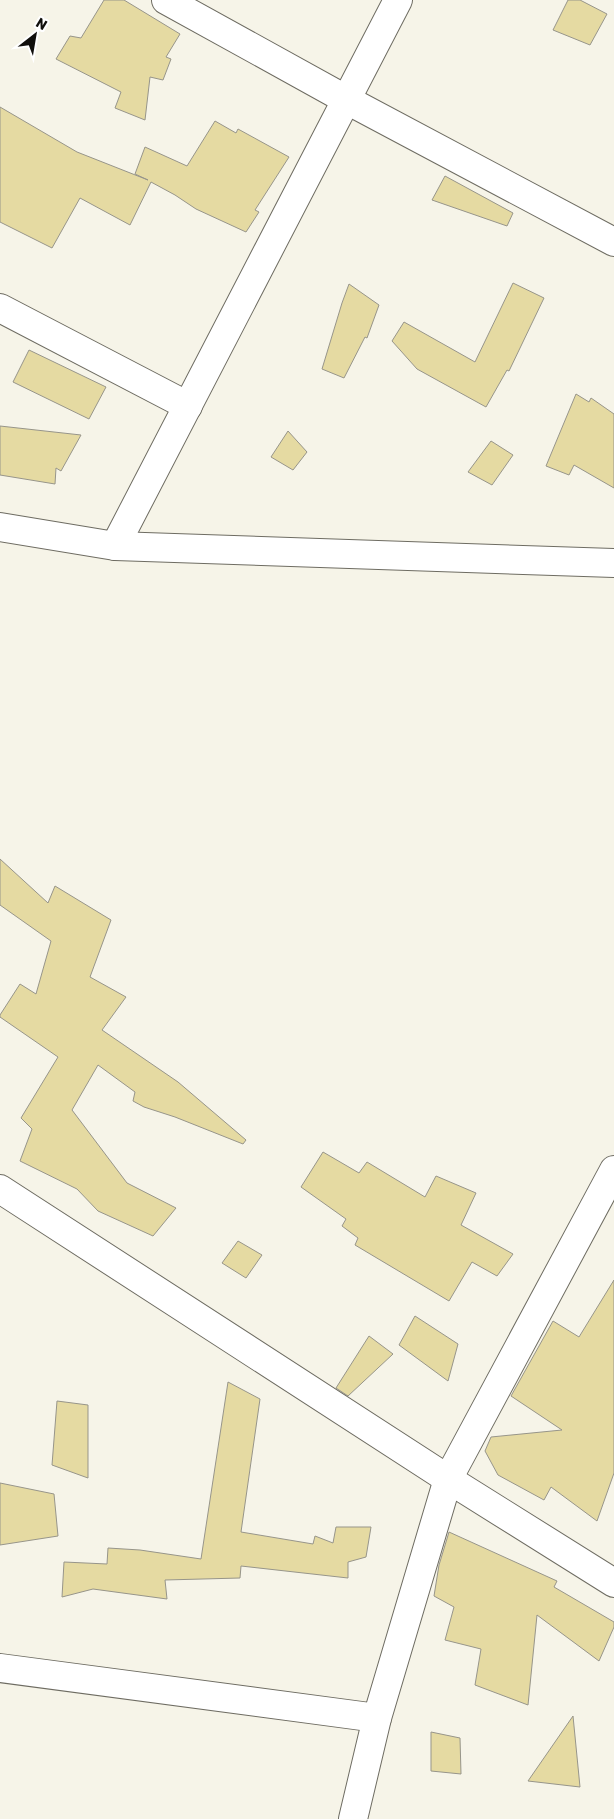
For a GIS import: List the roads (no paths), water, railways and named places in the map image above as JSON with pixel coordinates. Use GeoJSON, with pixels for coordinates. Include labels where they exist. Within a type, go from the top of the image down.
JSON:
{"type":"FeatureCollection","features":[{"type":"Feature","properties":{"kind":"street"},"geometry":{"type":"LineString","coordinates":[[166,0],[347,100],[614,242]]}},
{"type":"Feature","properties":{"kind":"street"},"geometry":{"type":"LineString","coordinates":[[115,546],[398,0]]}},
{"type":"Feature","properties":{"kind":"street"},"geometry":{"type":"LineString","coordinates":[[0,308],[188,406]]}},
{"type":"Feature","properties":{"kind":"street"},"geometry":{"type":"LineString","coordinates":[[0,527],[115,546],[614,563]]}},
{"type":"Feature","properties":{"kind":"street"},"geometry":{"type":"LineString","coordinates":[[353,1819],[377,1718],[448,1479],[614,1170]]}},
{"type":"Feature","properties":{"kind":"street"},"geometry":{"type":"LineString","coordinates":[[0,1189],[448,1479],[614,1583]]}},
{"type":"Feature","properties":{"kind":"street"},"geometry":{"type":"LineString","coordinates":[[0,1668],[377,1718]]}}]}
